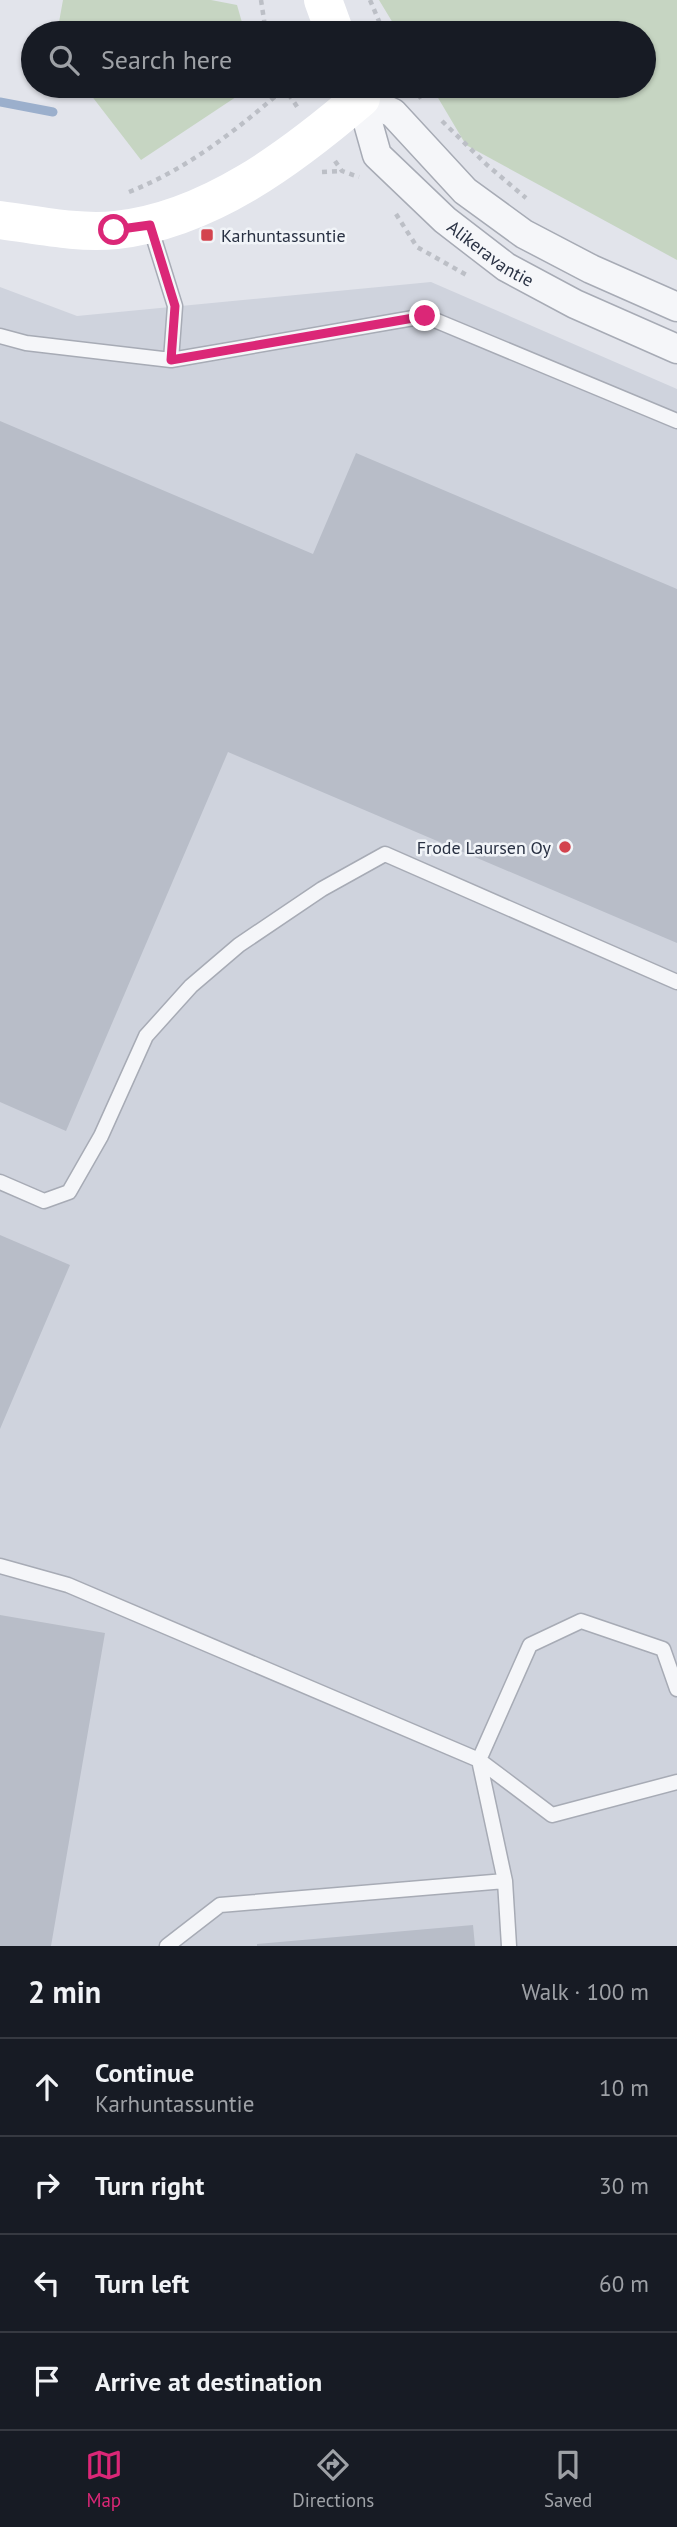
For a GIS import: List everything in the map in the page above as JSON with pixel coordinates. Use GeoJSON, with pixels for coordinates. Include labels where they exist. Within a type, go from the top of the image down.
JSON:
{"type":"FeatureCollection","features":[{"type":"Feature","properties":{"kind":"street"},"geometry":{"type":"LineString","coordinates":[[323,0],[331,21]]}},
{"type":"Feature","properties":{"kind":"street"},"geometry":{"type":"LineString","coordinates":[[0,220],[78,229],[114,230],[150,225],[227,194],[317,135],[353,98]]}},
{"type":"Feature","properties":{"kind":"street","name":"Alikeravantie"},"geometry":{"type":"LineString","coordinates":[[361,98],[377,155],[445,220],[506,267],[575,304],[677,349]]}},
{"type":"Feature","properties":{"kind":"street","name":"Alikeravantie"},"geometry":{"type":"LineString","coordinates":[[369,98],[393,113],[465,191],[524,234],[591,270],[677,307]]}},
{"type":"Feature","properties":{"kind":"lane"},"geometry":{"type":"LineString","coordinates":[[150,225],[175,306],[171,360]]}},
{"type":"Feature","properties":{"kind":"lane"},"geometry":{"type":"LineString","coordinates":[[0,336],[26,343],[171,360],[425,316],[677,421]]}},
{"type":"Feature","properties":{"kind":"lane"},"geometry":{"type":"LineString","coordinates":[[0,1182],[44,1201],[69,1192],[101,1136],[146,1036],[191,986],[239,946],[312,896],[385,854],[677,982]]}},
{"type":"Feature","properties":{"kind":"lane"},"geometry":{"type":"LineString","coordinates":[[0,1566],[68,1584],[480,1760],[552,1815],[677,1782]]}},
{"type":"Feature","properties":{"kind":"lane"},"geometry":{"type":"LineString","coordinates":[[509,1946],[505,1881],[480,1760],[530,1646],[581,1621],[663,1649],[677,1689]]}},
{"type":"Feature","properties":{"kind":"lane"},"geometry":{"type":"LineString","coordinates":[[167,1946],[220,1905],[505,1881]]}},
{"type":"Feature","properties":{"kind":"path"},"geometry":{"type":"LineString","coordinates":[[261,0],[264,21]]}},
{"type":"Feature","properties":{"kind":"path"},"geometry":{"type":"LineString","coordinates":[[370,0],[379,21]]}},
{"type":"Feature","properties":{"kind":"path"},"geometry":{"type":"LineString","coordinates":[[125,194],[163,178],[202,156],[273,98]]}},
{"type":"Feature","properties":{"kind":"path"},"geometry":{"type":"LineString","coordinates":[[422,98],[431,110]]}},
{"type":"Feature","properties":{"kind":"path"},"geometry":{"type":"LineString","coordinates":[[440,119],[487,165],[532,202]]}},
{"type":"Feature","properties":{"kind":"shaded area"},"geometry":{"type":"Polygon","coordinates":[[[431,282],[677,389],[677,1946],[0,1946],[0,287],[77,316],[431,282]]]}},
{"type":"Feature","properties":{"kind":"green space"},"geometry":{"type":"Polygon","coordinates":[[[63,0],[211,0],[237,5],[242,21],[59,21],[63,0]]]}},
{"type":"Feature","properties":{"kind":"green space"},"geometry":{"type":"Polygon","coordinates":[[[379,0],[677,0],[677,260],[466,145],[438,98],[656,98],[656,21],[392,21],[379,0]]]}},
{"type":"Feature","properties":{"kind":"green space"},"geometry":{"type":"Polygon","coordinates":[[[93,98],[234,98],[141,160],[93,98]]]}},
{"type":"Feature","properties":{"kind":"building","name":"Frode Laursen Oy"},"geometry":{"type":"Polygon","coordinates":[[[0,421],[313,554],[356,453],[677,589],[677,943],[228,752],[66,1131],[0,1102],[0,421]]]}},
{"type":"Feature","properties":{"kind":"building"},"geometry":{"type":"Polygon","coordinates":[[[0,1235],[70,1265],[0,1429],[0,1235]]]}},
{"type":"Feature","properties":{"kind":"building"},"geometry":{"type":"Polygon","coordinates":[[[0,1615],[105,1633],[51,1946],[0,1946],[0,1615]]]}},
{"type":"Feature","properties":{"kind":"building"},"geometry":{"type":"Polygon","coordinates":[[[473,1925],[475,1946],[257,1946],[257,1944],[473,1925]]]}},
{"type":"Feature","properties":{"kind":"waterway"},"geometry":{"type":"LineString","coordinates":[[0,102],[53,112]]}},
{"type":"Feature","properties":{"kind":"place","name":"Karhuntassuntie"},"geometry":{"type":"Point","coordinates":[207,235]}},
{"type":"Feature","properties":{"kind":"place","name":"Frode Laursen Oy"},"geometry":{"type":"Point","coordinates":[565,847]}},
{"type":"Feature","properties":{"kind":"route"},"geometry":{"type":"LineString","coordinates":[[114,230],[150,225],[175,306],[171,360],[237,351],[425,316]]}}]}
